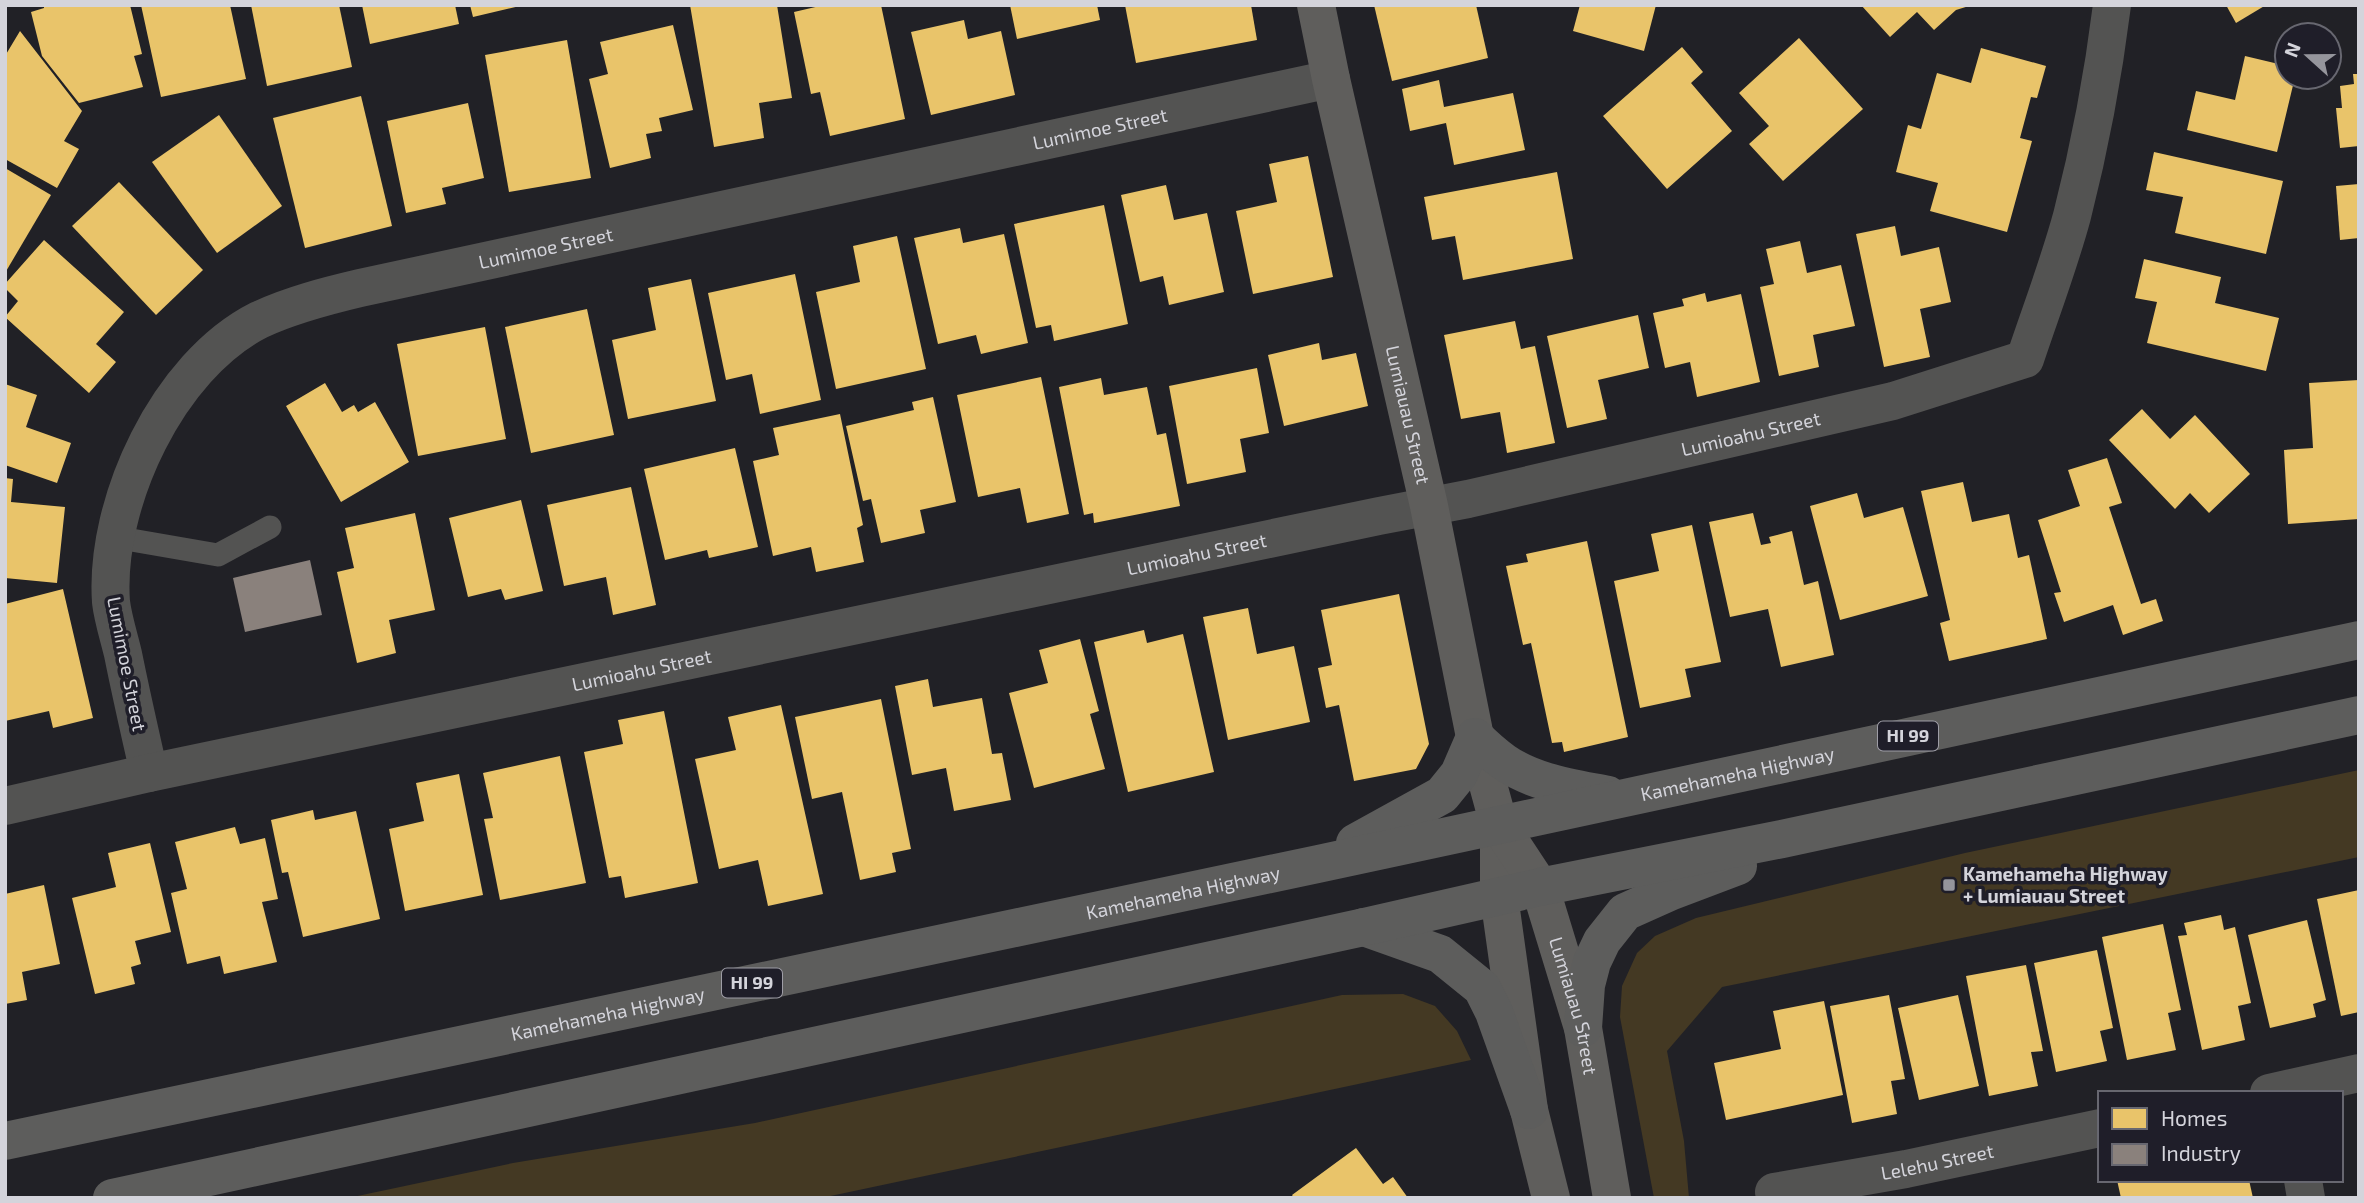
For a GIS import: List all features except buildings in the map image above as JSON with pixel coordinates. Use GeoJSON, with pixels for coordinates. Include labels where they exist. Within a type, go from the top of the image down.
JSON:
{"type":"FeatureCollection","features":[{"type":"Feature","properties":{"kind":"main road","name":"Kamehameha Highway"},"geometry":{"type":"LineString","coordinates":[[5,1141],[1318,864],[2359,640]]}},
{"type":"Feature","properties":{"kind":"main road"},"geometry":{"type":"LineString","coordinates":[[112,1198],[1540,887],[1782,839],[2359,715]]}},
{"type":"Feature","properties":{"kind":"main road"},"geometry":{"type":"LineString","coordinates":[[1318,864],[1442,795],[1459,774],[1475,737],[1505,763],[1527,774],[1558,785],[1620,797]]}},
{"type":"Feature","properties":{"kind":"main road"},"geometry":{"type":"LineString","coordinates":[[1583,1028],[1586,985],[1592,962],[1602,941],[1625,912],[1672,891],[1732,870],[1782,839]]}},
{"type":"Feature","properties":{"kind":"main road"},"geometry":{"type":"LineString","coordinates":[[1364,927],[1440,954],[1482,988],[1494,1012],[1529,1110]]}},
{"type":"Feature","properties":{"kind":"street","name":"Lumiauau Street"},"geometry":{"type":"LineString","coordinates":[[1316,5],[1429,506],[1475,737],[1499,825],[1499,896],[1529,1110],[1551,1198]]}},
{"type":"Feature","properties":{"kind":"street","name":"Lumioahu Street"},"geometry":{"type":"LineString","coordinates":[[5,806],[149,773],[1468,499],[1893,401],[2025,359],[2075,204],[2100,89],[2112,5]]}},
{"type":"Feature","properties":{"kind":"street","name":"Lumimoe Street"},"geometry":{"type":"LineString","coordinates":[[149,773],[111,603],[114,537],[126,494],[144,450],[164,414],[188,380],[219,348],[258,321],[313,299],[1331,79]]}},
{"type":"Feature","properties":{"kind":"street","name":"Lumiauau Street"},"geometry":{"type":"LineString","coordinates":[[1499,825],[1540,887],[1583,1028],[1612,1198]]}},
{"type":"Feature","properties":{"kind":"street"},"geometry":{"type":"LineString","coordinates":[[2282,1091],[2359,1073]]}},
{"type":"Feature","properties":{"kind":"street","name":"Lelehu Street"},"geometry":{"type":"LineString","coordinates":[[1774,1192],[1910,1183],[2098,1129]]}},
{"type":"Feature","properties":{"kind":"lane"},"geometry":{"type":"LineString","coordinates":[[114,537],[218,555],[270,527]]}},
{"type":"Feature","properties":{"kind":"shaded area"},"geometry":{"type":"Polygon","coordinates":[[[2359,770],[2359,857],[1722,987],[1667,1051],[1684,1141],[1689,1198],[1654,1198],[1620,1017],[1622,986],[1637,953],[1655,936],[1696,918],[1965,853],[2359,770]]]}},
{"type":"Feature","properties":{"kind":"shaded area"},"geometry":{"type":"Polygon","coordinates":[[[1403,994],[1435,1006],[1457,1031],[1471,1060],[821,1198],[348,1198],[513,1163],[755,1123],[1342,995],[1403,994]]]}},
{"type":"Feature","properties":{"kind":"place","name":"Kamehameha Highway + Lumiauau Street"},"geometry":{"type":"Point","coordinates":[1949,885]}}]}
